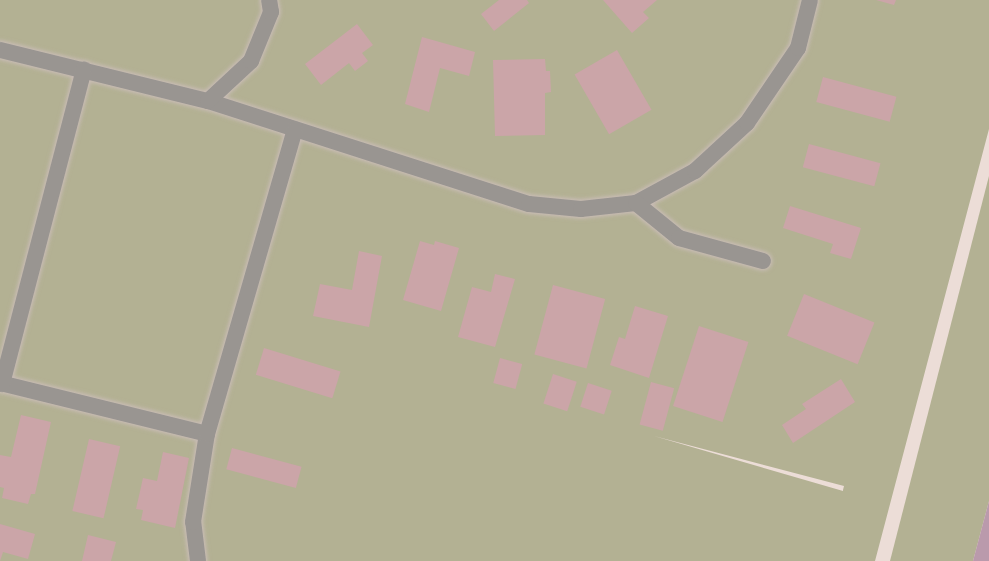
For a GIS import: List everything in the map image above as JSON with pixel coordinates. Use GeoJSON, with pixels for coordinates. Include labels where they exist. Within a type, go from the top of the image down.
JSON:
{"type":"FeatureCollection","features":[{"type":"Feature","properties":{"kind":"lane"},"geometry":{"type":"LineString","coordinates":[[208,101],[251,61],[271,12],[269,0]]}},
{"type":"Feature","properties":{"kind":"lane"},"geometry":{"type":"LineString","coordinates":[[0,50],[208,101],[529,204],[581,209],[636,204],[695,171],[747,123],[798,48],[810,0]]}},
{"type":"Feature","properties":{"kind":"lane"},"geometry":{"type":"LineString","coordinates":[[84,69],[1,383],[207,434]]}},
{"type":"Feature","properties":{"kind":"lane"},"geometry":{"type":"LineString","coordinates":[[198,561],[193,522],[207,434],[295,129]]}},
{"type":"Feature","properties":{"kind":"lane"},"geometry":{"type":"LineString","coordinates":[[636,204],[679,238],[763,261]]}},
{"type":"Feature","properties":{"kind":"shaded area"},"geometry":{"type":"Polygon","coordinates":[[[0,0],[989,0],[989,129],[875,561],[0,561],[0,0]],[[654,436],[843,491],[844,486],[654,436]]]}},
{"type":"Feature","properties":{"kind":"shaded area"},"geometry":{"type":"Polygon","coordinates":[[[989,176],[989,501],[973,561],[890,561],[989,176]]]}},
{"type":"Feature","properties":{"kind":"shaded area"},"geometry":{"type":"Polygon","coordinates":[[[989,501],[989,561],[973,561],[989,501]]]}},
{"type":"Feature","properties":{"kind":"building"},"geometry":{"type":"Polygon","coordinates":[[[499,0],[527,0],[529,3],[494,31],[481,14],[499,0]]]}},
{"type":"Feature","properties":{"kind":"building"},"geometry":{"type":"Polygon","coordinates":[[[603,0],[657,0],[643,12],[649,18],[632,33],[603,0]]]}},
{"type":"Feature","properties":{"kind":"building"},"geometry":{"type":"Polygon","coordinates":[[[876,0],[896,0],[894,5],[876,0]]]}},
{"type":"Feature","properties":{"kind":"building"},"geometry":{"type":"Polygon","coordinates":[[[357,24],[373,45],[362,53],[368,61],[355,71],[349,63],[321,85],[305,64],[357,24]]]}},
{"type":"Feature","properties":{"kind":"building"},"geometry":{"type":"Polygon","coordinates":[[[422,37],[475,52],[469,76],[440,68],[429,112],[405,104],[422,37]]]}},
{"type":"Feature","properties":{"kind":"building"},"geometry":{"type":"Polygon","coordinates":[[[617,50],[652,110],[609,134],[575,74],[617,50]]]}},
{"type":"Feature","properties":{"kind":"building"},"geometry":{"type":"Polygon","coordinates":[[[545,59],[546,71],[550,71],[551,92],[545,93],[545,135],[495,136],[493,60],[545,59]]]}},
{"type":"Feature","properties":{"kind":"building"},"geometry":{"type":"Polygon","coordinates":[[[823,77],[896,97],[890,122],[816,102],[823,77]]]}},
{"type":"Feature","properties":{"kind":"building"},"geometry":{"type":"Polygon","coordinates":[[[809,144],[880,163],[874,186],[803,167],[809,144]]]}},
{"type":"Feature","properties":{"kind":"building"},"geometry":{"type":"Polygon","coordinates":[[[790,206],[861,228],[851,259],[830,253],[833,244],[783,228],[790,206]]]}},
{"type":"Feature","properties":{"kind":"building"},"geometry":{"type":"Polygon","coordinates":[[[420,241],[434,245],[435,241],[459,248],[441,311],[403,300],[420,241]]]}},
{"type":"Feature","properties":{"kind":"building"},"geometry":{"type":"Polygon","coordinates":[[[359,251],[382,256],[369,327],[313,316],[320,284],[352,290],[359,251]]]}},
{"type":"Feature","properties":{"kind":"building"},"geometry":{"type":"Polygon","coordinates":[[[495,274],[515,279],[495,347],[458,337],[472,287],[491,292],[495,274]]]}},
{"type":"Feature","properties":{"kind":"building"},"geometry":{"type":"Polygon","coordinates":[[[553,285],[605,299],[587,369],[534,355],[553,285]]]}},
{"type":"Feature","properties":{"kind":"building"},"geometry":{"type":"Polygon","coordinates":[[[804,294],[874,322],[858,364],[787,336],[804,294]]]}},
{"type":"Feature","properties":{"kind":"building"},"geometry":{"type":"Polygon","coordinates":[[[635,306],[668,316],[649,378],[610,365],[619,337],[625,339],[635,306]]]}},
{"type":"Feature","properties":{"kind":"building"},"geometry":{"type":"Polygon","coordinates":[[[699,326],[748,342],[722,422],[673,406],[699,326]]]}},
{"type":"Feature","properties":{"kind":"building"},"geometry":{"type":"Polygon","coordinates":[[[264,348],[341,371],[332,398],[256,375],[264,348]]]}},
{"type":"Feature","properties":{"kind":"building"},"geometry":{"type":"Polygon","coordinates":[[[500,358],[522,364],[515,389],[493,383],[500,358]]]}},
{"type":"Feature","properties":{"kind":"building"},"geometry":{"type":"Polygon","coordinates":[[[553,374],[577,382],[567,411],[543,403],[553,374]]]}},
{"type":"Feature","properties":{"kind":"building"},"geometry":{"type":"Polygon","coordinates":[[[841,379],[855,402],[793,443],[782,425],[806,409],[802,404],[841,379]]]}},
{"type":"Feature","properties":{"kind":"building"},"geometry":{"type":"Polygon","coordinates":[[[651,382],[674,388],[663,431],[640,425],[651,382]]]}},
{"type":"Feature","properties":{"kind":"building"},"geometry":{"type":"Polygon","coordinates":[[[588,383],[612,391],[604,415],[580,407],[588,383]]]}},
{"type":"Feature","properties":{"kind":"building"},"geometry":{"type":"Polygon","coordinates":[[[21,415],[51,422],[35,494],[31,494],[28,504],[2,498],[4,488],[0,487],[0,455],[11,457],[21,415]]]}},
{"type":"Feature","properties":{"kind":"building"},"geometry":{"type":"Polygon","coordinates":[[[89,439],[120,446],[104,518],[72,511],[89,439]]]}},
{"type":"Feature","properties":{"kind":"building"},"geometry":{"type":"Polygon","coordinates":[[[232,448],[302,467],[296,488],[226,469],[232,448]]]}},
{"type":"Feature","properties":{"kind":"building"},"geometry":{"type":"Polygon","coordinates":[[[163,452],[189,458],[175,528],[141,520],[143,510],[136,509],[143,478],[157,481],[163,452]]]}},
{"type":"Feature","properties":{"kind":"building"},"geometry":{"type":"Polygon","coordinates":[[[0,524],[35,534],[28,559],[3,552],[0,561],[0,524]]]}},
{"type":"Feature","properties":{"kind":"building"},"geometry":{"type":"Polygon","coordinates":[[[88,535],[116,542],[111,561],[82,561],[88,535]]]}}]}
